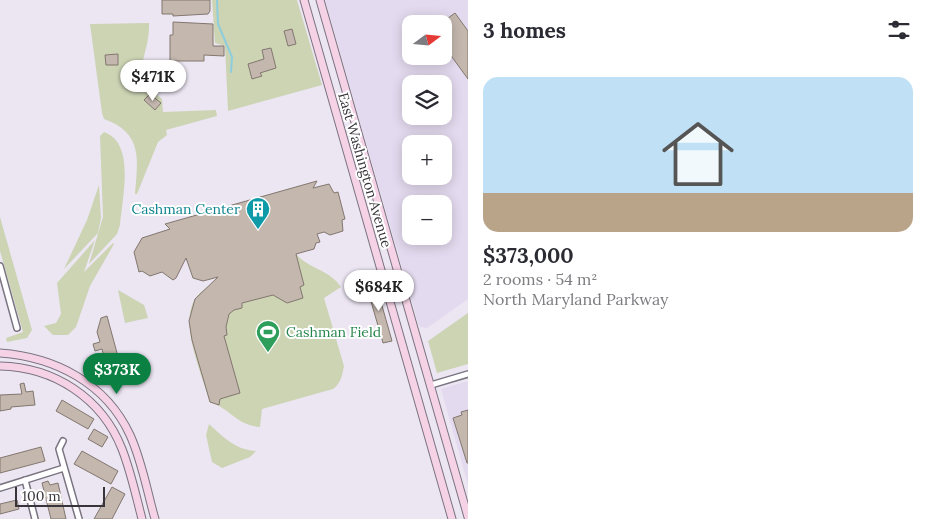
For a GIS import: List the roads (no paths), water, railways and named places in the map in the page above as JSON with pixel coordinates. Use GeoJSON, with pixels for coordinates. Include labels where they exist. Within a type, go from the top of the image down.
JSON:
{"type":"FeatureCollection","features":[{"type":"Feature","properties":{"kind":"main road","name":"East Washington Avenue"},"geometry":{"type":"LineString","coordinates":[[304,0],[452,519]]}},
{"type":"Feature","properties":{"kind":"main road","name":"East Washington Avenue"},"geometry":{"type":"LineString","coordinates":[[320,0],[468,517]]}},
{"type":"Feature","properties":{"kind":"main road"},"geometry":{"type":"LineString","coordinates":[[0,353],[42,359],[60,366],[93,386],[108,402],[130,434],[155,519]]}},
{"type":"Feature","properties":{"kind":"main road"},"geometry":{"type":"LineString","coordinates":[[0,366],[37,370],[57,378],[79,392],[96,407],[110,424],[122,450],[142,519]]}},
{"type":"Feature","properties":{"kind":"street"},"geometry":{"type":"LineString","coordinates":[[0,266],[3,287],[18,328]]}},
{"type":"Feature","properties":{"kind":"street"},"geometry":{"type":"LineString","coordinates":[[431,384],[468,374]]}},
{"type":"Feature","properties":{"kind":"street"},"geometry":{"type":"LineString","coordinates":[[63,441],[59,449],[79,519]]}},
{"type":"Feature","properties":{"kind":"street"},"geometry":{"type":"LineString","coordinates":[[0,488],[64,468]]}},
{"type":"Feature","properties":{"kind":"street"},"geometry":{"type":"LineString","coordinates":[[25,480],[35,519]]}},
{"type":"Feature","properties":{"kind":"waterway"},"geometry":{"type":"LineString","coordinates":[[217,0],[218,24],[232,57],[231,72]]}},
{"type":"Feature","properties":{"kind":"place","name":"Cashman Center"},"geometry":{"type":"Point","coordinates":[258,230]}},
{"type":"Feature","properties":{"kind":"place","name":"Cashman Field"},"geometry":{"type":"Point","coordinates":[268,353]}}]}
